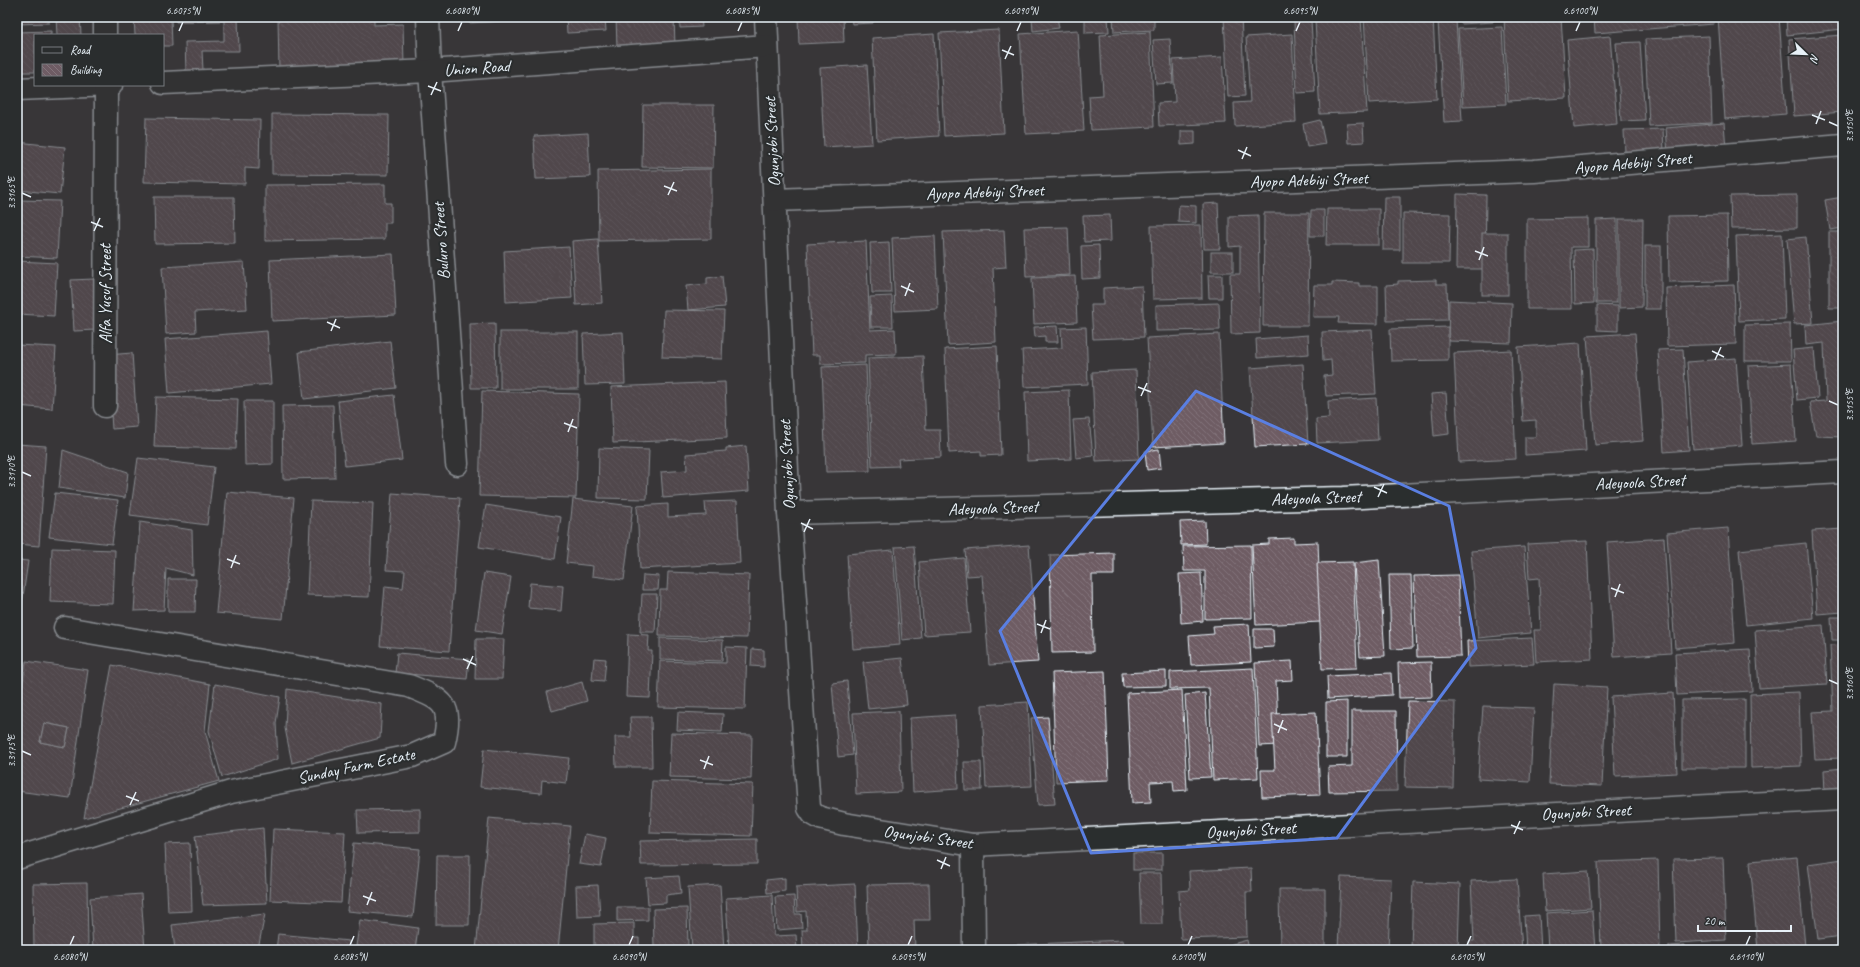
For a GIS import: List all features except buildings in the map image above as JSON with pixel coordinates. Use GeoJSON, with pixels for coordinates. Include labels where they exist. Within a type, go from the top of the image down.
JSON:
{"type":"FeatureCollection","features":[{"type":"Feature","properties":{"kind":"street"},"geometry":{"type":"LineString","coordinates":[[105,17],[105,34]]}},
{"type":"Feature","properties":{"kind":"street","name":"Buluro Street"},"geometry":{"type":"LineString","coordinates":[[428,17],[430,71],[457,464]]}},
{"type":"Feature","properties":{"kind":"street","name":"Ogunjobi Street"},"geometry":{"type":"LineString","coordinates":[[766,17],[789,513],[809,808],[813,814],[820,818],[844,824],[973,845],[1843,799]]}},
{"type":"Feature","properties":{"kind":"street","name":"Union Road"},"geometry":{"type":"LineString","coordinates":[[164,83],[430,71],[767,46]]}},
{"type":"Feature","properties":{"kind":"street"},"geometry":{"type":"LineString","coordinates":[[17,89],[84,86]]}},
{"type":"Feature","properties":{"kind":"street","name":"Alfa Yusuf Street"},"geometry":{"type":"LineString","coordinates":[[105,406],[106,86]]}},
{"type":"Feature","properties":{"kind":"street","name":"Ayopo Adebiyi Street"},"geometry":{"type":"LineString","coordinates":[[774,200],[1534,171],[1843,146]]}},
{"type":"Feature","properties":{"kind":"street","name":"Adeyoola Street"},"geometry":{"type":"LineString","coordinates":[[789,513],[1343,498],[1843,472]]}},
{"type":"Feature","properties":{"kind":"street","name":"Sunday Farm Estate"},"geometry":{"type":"LineString","coordinates":[[17,858],[232,792],[412,756],[444,742],[449,723],[444,704],[432,695],[409,686],[65,628]]}},
{"type":"Feature","properties":{"kind":"street"},"geometry":{"type":"LineString","coordinates":[[973,845],[974,950]]}},
{"type":"Feature","properties":{"kind":"highlighted area"},"geometry":{"type":"Polygon","coordinates":[[[1196,391],[1449,506],[1476,648],[1337,838],[1091,853],[1000,631],[1196,391]]]}}]}
